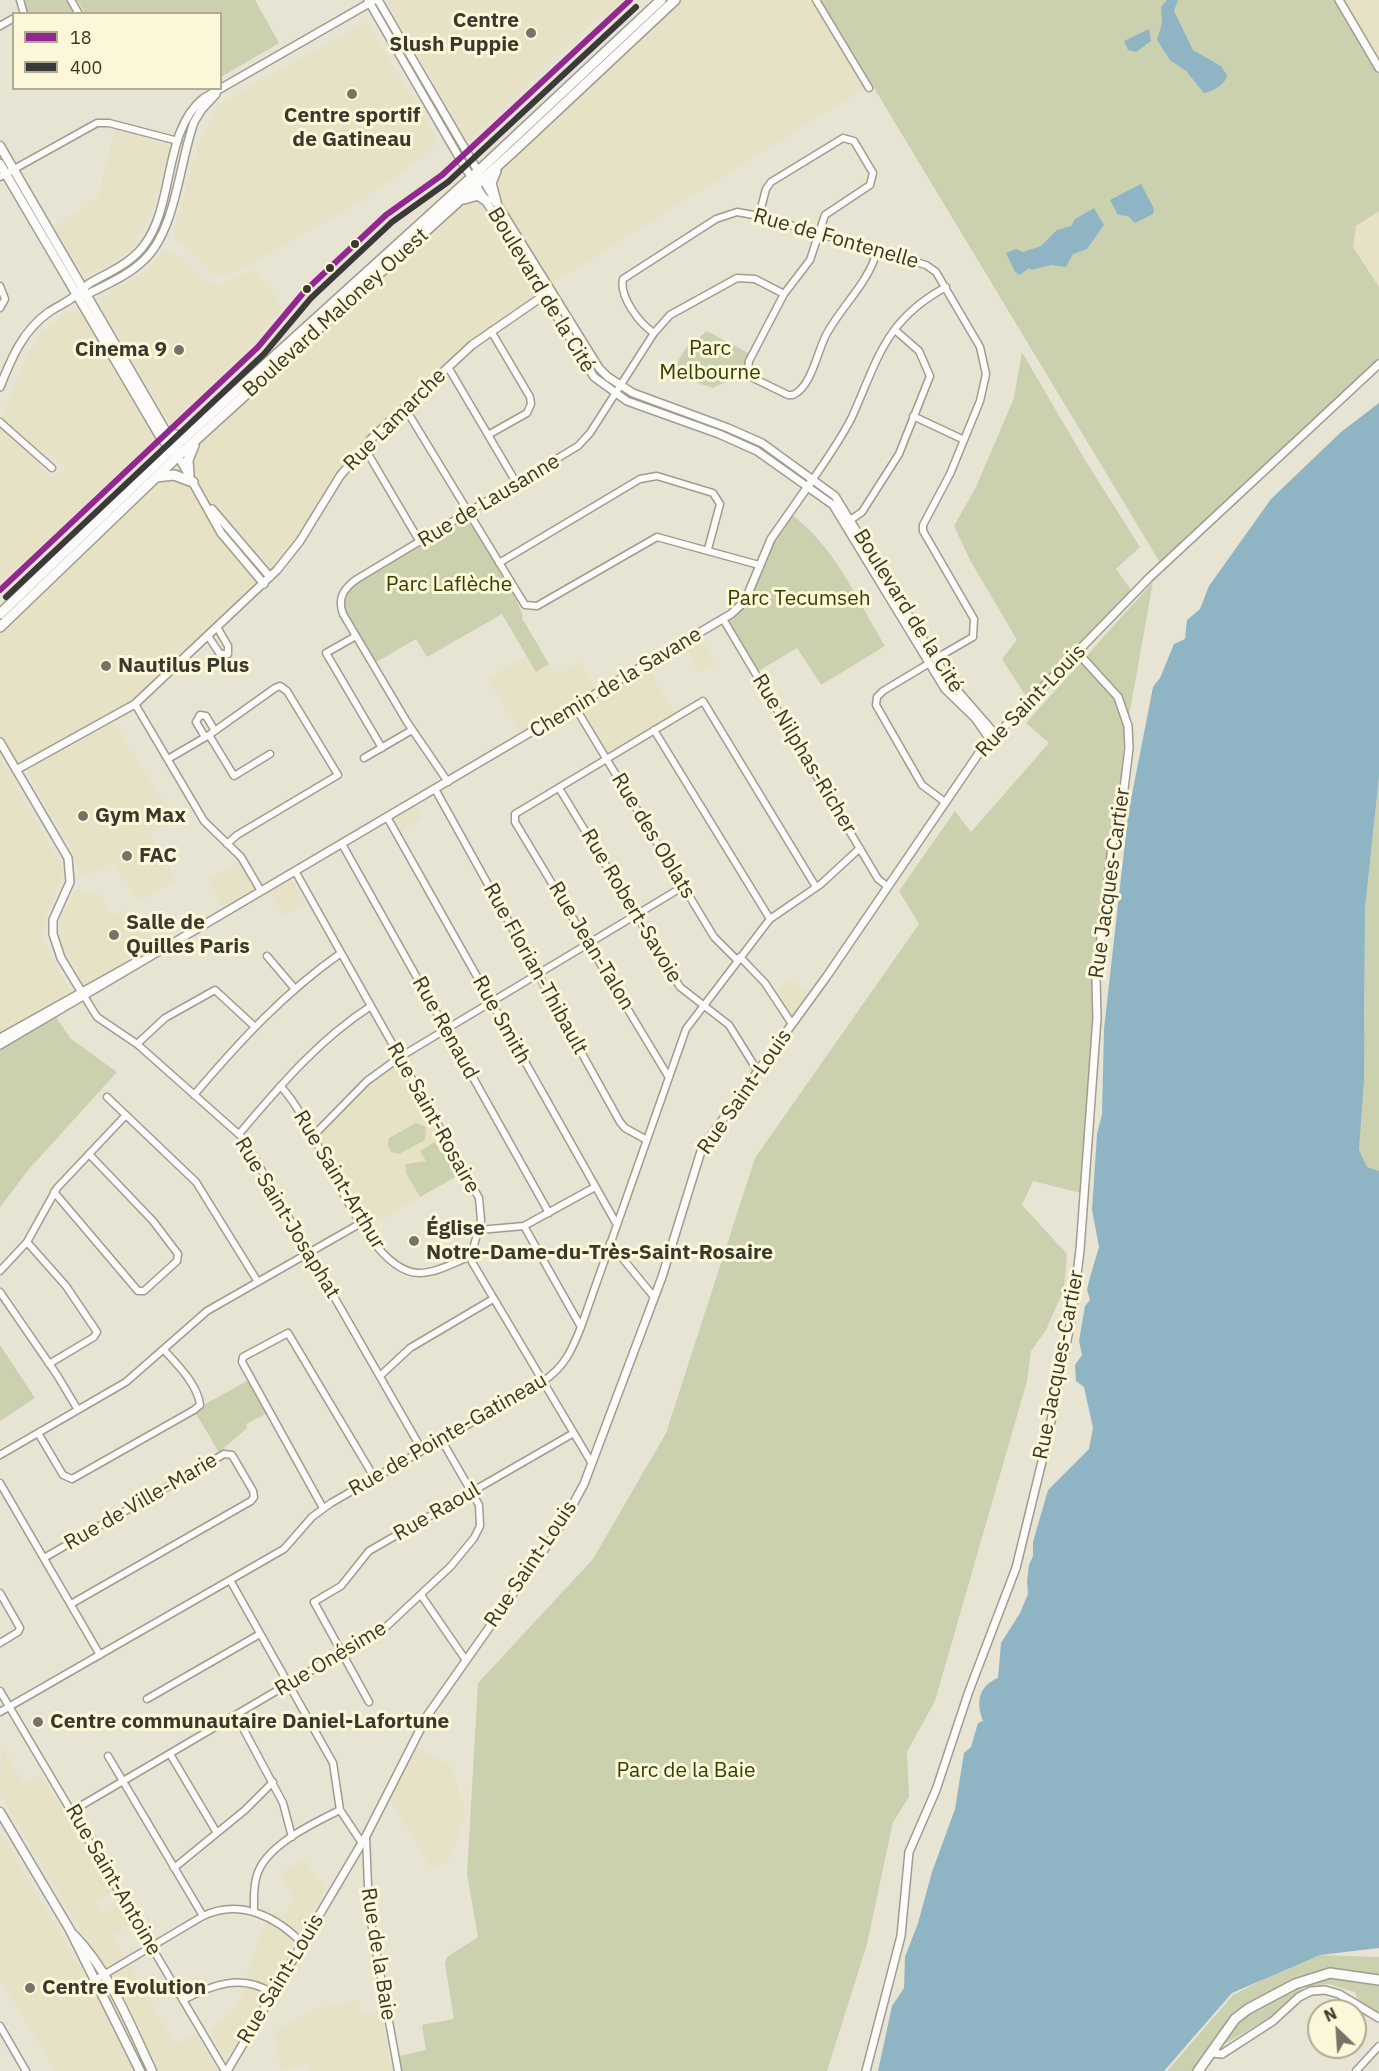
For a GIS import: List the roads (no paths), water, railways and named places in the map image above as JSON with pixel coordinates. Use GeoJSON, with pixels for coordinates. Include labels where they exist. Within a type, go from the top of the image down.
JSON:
{"type":"FeatureCollection","features":[{"type":"Feature","properties":{"kind":"main road","name":"Boulevard Maloney Ouest"},"geometry":{"type":"LineString","coordinates":[[0,614],[156,477],[188,434],[477,178],[661,0]]}},
{"type":"Feature","properties":{"kind":"main road","name":"Boulevard Maloney Ouest"},"geometry":{"type":"LineString","coordinates":[[0,627],[69,553],[175,451],[199,437],[456,203],[477,178],[516,149],[675,0]]}},
{"type":"Feature","properties":{"kind":"main road"},"geometry":{"type":"LineString","coordinates":[[0,146],[7,173],[77,295],[175,451]]}},
{"type":"Feature","properties":{"kind":"main road"},"geometry":{"type":"LineString","coordinates":[[456,203],[471,195],[492,201],[491,180],[516,149]]}},
{"type":"Feature","properties":{"kind":"main road"},"geometry":{"type":"LineString","coordinates":[[0,164],[86,290],[168,432],[175,451]]}},
{"type":"Feature","properties":{"kind":"main road"},"geometry":{"type":"LineString","coordinates":[[168,432],[178,436],[188,434]]}},
{"type":"Feature","properties":{"kind":"main road"},"geometry":{"type":"LineString","coordinates":[[156,477],[174,475],[191,478],[189,455],[199,437]]}},
{"type":"Feature","properties":{"kind":"main road"},"geometry":{"type":"LineString","coordinates":[[0,1812],[70,1930],[140,2071]]}},
{"type":"Feature","properties":{"kind":"main road"},"geometry":{"type":"LineString","coordinates":[[70,1930],[89,1950],[152,2071]]}},
{"type":"Feature","properties":{"kind":"main road"},"geometry":{"type":"LineString","coordinates":[[1198,2071],[1241,2014],[1308,1978],[1330,1973],[1379,1980]]}},
{"type":"Feature","properties":{"kind":"street"},"geometry":{"type":"LineString","coordinates":[[816,0],[869,88]]}},
{"type":"Feature","properties":{"kind":"street"},"geometry":{"type":"LineString","coordinates":[[1339,0],[1379,69]]}},
{"type":"Feature","properties":{"kind":"street","name":"Boulevard de la Cité"},"geometry":{"type":"LineString","coordinates":[[373,1],[423,75],[477,178]]}},
{"type":"Feature","properties":{"kind":"street","name":"Boulevard de la Cité"},"geometry":{"type":"LineString","coordinates":[[373,1],[415,81],[551,291],[594,362],[608,377],[621,386],[652,401],[728,428],[762,443],[835,496],[848,522],[932,661],[945,689],[993,738]]}},
{"type":"Feature","properties":{"kind":"street"},"geometry":{"type":"LineString","coordinates":[[222,88],[373,1]]}},
{"type":"Feature","properties":{"kind":"street"},"geometry":{"type":"LineString","coordinates":[[415,81],[423,75]]}},
{"type":"Feature","properties":{"kind":"street"},"geometry":{"type":"LineString","coordinates":[[86,290],[128,261],[144,246],[153,232],[178,141],[194,107],[219,90]]}},
{"type":"Feature","properties":{"kind":"street"},"geometry":{"type":"LineString","coordinates":[[0,387],[16,351],[33,327],[48,313],[86,290],[138,265],[150,254],[160,237],[198,115],[220,90]]}},
{"type":"Feature","properties":{"kind":"street"},"geometry":{"type":"LineString","coordinates":[[7,173],[97,123],[109,123],[188,143]]}},
{"type":"Feature","properties":{"kind":"street"},"geometry":{"type":"LineString","coordinates":[[759,216],[766,189],[771,182],[839,140],[849,138],[854,141],[872,171],[873,179],[867,187],[827,212],[810,260],[784,294],[747,368],[753,379],[791,396],[802,388],[826,334],[870,273],[877,251]]}},
{"type":"Feature","properties":{"kind":"street","name":"Boulevard de la Cité"},"geometry":{"type":"LineString","coordinates":[[492,201],[543,296],[586,367],[600,383],[616,395],[647,410],[719,434],[757,451],[833,505],[848,522]]}},
{"type":"Feature","properties":{"kind":"street","name":"Rue de Fontenelle"},"geometry":{"type":"LineString","coordinates":[[654,333],[643,325],[624,293],[621,286],[625,276],[721,216],[736,212],[759,216],[929,267],[946,287],[976,340],[986,368],[984,388],[948,479],[923,525],[923,531],[974,619],[975,627],[973,636],[932,661]]}},
{"type":"Feature","properties":{"kind":"street"},"geometry":{"type":"LineString","coordinates":[[153,232],[160,237]]}},
{"type":"Feature","properties":{"kind":"street","name":"Rue de Lausanne"},"geometry":{"type":"LineString","coordinates":[[448,782],[412,730],[340,608],[343,591],[357,579],[578,447],[616,395],[654,333],[670,315],[736,278],[754,279],[784,294]]}},
{"type":"Feature","properties":{"kind":"street"},"geometry":{"type":"LineString","coordinates":[[0,286],[5,299],[0,308]]}},
{"type":"Feature","properties":{"kind":"street","name":"Chemin de la Savane"},"geometry":{"type":"LineString","coordinates":[[0,1045],[83,994],[723,619],[745,601],[775,533],[847,426],[874,360],[914,307],[946,287]]}},
{"type":"Feature","properties":{"kind":"street","name":"Rue Lamarche"},"geometry":{"type":"LineString","coordinates":[[16,770],[135,704],[264,584],[293,550],[340,476],[364,447],[448,367],[491,331],[551,291]]}},
{"type":"Feature","properties":{"kind":"street"},"geometry":{"type":"LineString","coordinates":[[848,522],[862,512],[897,457],[930,372],[919,351],[895,330]]}},
{"type":"Feature","properties":{"kind":"street"},"geometry":{"type":"LineString","coordinates":[[488,435],[526,412],[531,404],[530,398],[491,331]]}},
{"type":"Feature","properties":{"kind":"street","name":"Rue Saint-Louis"},"geometry":{"type":"LineString","coordinates":[[226,2071],[364,1840],[427,1716],[564,1521],[584,1484],[676,1237],[699,1153],[792,1024],[972,762],[1160,568],[1379,364]]}},
{"type":"Feature","properties":{"kind":"street"},"geometry":{"type":"LineString","coordinates":[[448,367],[517,484]]}},
{"type":"Feature","properties":{"kind":"street"},"geometry":{"type":"LineString","coordinates":[[405,408],[523,603],[530,607],[537,606],[653,537],[664,537],[759,565]]}},
{"type":"Feature","properties":{"kind":"street"},"geometry":{"type":"LineString","coordinates":[[912,416],[962,439]]}},
{"type":"Feature","properties":{"kind":"street"},"geometry":{"type":"LineString","coordinates":[[0,422],[52,468]]}},
{"type":"Feature","properties":{"kind":"street"},"geometry":{"type":"LineString","coordinates":[[364,447],[420,542]]}},
{"type":"Feature","properties":{"kind":"street"},"geometry":{"type":"LineString","coordinates":[[175,451],[220,533],[264,584]]}},
{"type":"Feature","properties":{"kind":"street"},"geometry":{"type":"LineString","coordinates":[[499,562],[640,479],[653,476],[713,493],[718,498],[720,504],[708,549]]}},
{"type":"Feature","properties":{"kind":"street"},"geometry":{"type":"LineString","coordinates":[[204,501],[270,577]]}},
{"type":"Feature","properties":{"kind":"street","name":"Rue Nilphas-Richer"},"geometry":{"type":"LineString","coordinates":[[723,619],[878,879],[887,886]]}},
{"type":"Feature","properties":{"kind":"street"},"geometry":{"type":"LineString","coordinates":[[208,636],[220,654],[228,654],[228,646],[217,627]]}},
{"type":"Feature","properties":{"kind":"street"},"geometry":{"type":"LineString","coordinates":[[356,636],[326,653],[382,748]]}},
{"type":"Feature","properties":{"kind":"street","name":"Rue Jacques-Cartier"},"geometry":{"type":"LineString","coordinates":[[866,2071],[901,1936],[911,1845],[936,1790],[969,1691],[1016,1568],[1047,1441],[1072,1315],[1080,1250],[1097,1018],[1096,979],[1113,839],[1124,789],[1129,748],[1128,726],[1118,697],[1078,653]]}},
{"type":"Feature","properties":{"kind":"street"},"geometry":{"type":"LineString","coordinates":[[932,661],[879,694],[876,705],[922,784],[945,802]]}},
{"type":"Feature","properties":{"kind":"street"},"geometry":{"type":"LineString","coordinates":[[168,759],[207,736],[275,688],[283,687],[338,776],[237,834],[227,844]]}},
{"type":"Feature","properties":{"kind":"street"},"geometry":{"type":"LineString","coordinates":[[559,788],[703,701],[816,887]]}},
{"type":"Feature","properties":{"kind":"street"},"geometry":{"type":"LineString","coordinates":[[135,704],[207,825],[244,861],[261,891]]}},
{"type":"Feature","properties":{"kind":"street","name":"Rue des Oblats"},"geometry":{"type":"LineString","coordinates":[[575,707],[717,941],[765,983],[792,1024]]}},
{"type":"Feature","properties":{"kind":"street"},"geometry":{"type":"LineString","coordinates":[[215,730],[206,716],[198,716],[196,722],[234,776],[270,754]]}},
{"type":"Feature","properties":{"kind":"street"},"geometry":{"type":"LineString","coordinates":[[364,758],[412,730]]}},
{"type":"Feature","properties":{"kind":"street"},"geometry":{"type":"LineString","coordinates":[[654,730],[770,919]]}},
{"type":"Feature","properties":{"kind":"street"},"geometry":{"type":"LineString","coordinates":[[0,742],[68,858],[70,882],[53,920],[52,934],[61,958],[83,994]]}},
{"type":"Feature","properties":{"kind":"street","name":"Rue Jean-Talon"},"geometry":{"type":"LineString","coordinates":[[559,788],[516,812],[514,817],[668,1076]]}},
{"type":"Feature","properties":{"kind":"street","name":"Rue Robert-Savoie"},"geometry":{"type":"LineString","coordinates":[[559,788],[680,987],[729,1026],[757,1070]]}},
{"type":"Feature","properties":{"kind":"street","name":"Rue Florian-Thibault"},"geometry":{"type":"LineString","coordinates":[[435,789],[620,1122],[625,1128],[645,1139]]}},
{"type":"Feature","properties":{"kind":"street","name":"Rue Smith"},"geometry":{"type":"LineString","coordinates":[[387,817],[616,1224]]}},
{"type":"Feature","properties":{"kind":"street","name":"Rue Renaud"},"geometry":{"type":"LineString","coordinates":[[342,844],[549,1213]]}},
{"type":"Feature","properties":{"kind":"street","name":"Rue de Pointe-Gatineau"},"geometry":{"type":"LineString","coordinates":[[0,1712],[284,1549],[323,1508],[542,1382],[558,1370],[567,1359],[581,1327],[645,1139],[686,1029],[770,919],[816,887],[860,848]]}},
{"type":"Feature","properties":{"kind":"street","name":"Rue Saint-Rosaire"},"geometry":{"type":"LineString","coordinates":[[295,871],[478,1198],[482,1215],[471,1256]]}},
{"type":"Feature","properties":{"kind":"street"},"geometry":{"type":"LineString","coordinates":[[313,1137],[367,1081],[400,1057],[684,886]]}},
{"type":"Feature","properties":{"kind":"street"},"geometry":{"type":"LineString","coordinates":[[195,1095],[254,1026],[295,988],[341,953]]}},
{"type":"Feature","properties":{"kind":"street"},"geometry":{"type":"LineString","coordinates":[[267,956],[295,988]]}},
{"type":"Feature","properties":{"kind":"street"},"geometry":{"type":"LineString","coordinates":[[137,1044],[165,1018],[215,990],[254,1026]]}},
{"type":"Feature","properties":{"kind":"street","name":"Chemin de la Savane"},"geometry":{"type":"LineString","coordinates":[[0,1038],[83,994]]}},
{"type":"Feature","properties":{"kind":"street","name":"Rue Saint-Josaphat"},"geometry":{"type":"LineString","coordinates":[[83,994],[97,1017],[137,1044],[239,1134],[422,1450]]}},
{"type":"Feature","properties":{"kind":"street"},"geometry":{"type":"LineString","coordinates":[[239,1134],[280,1086],[332,1034],[371,1006]]}},
{"type":"Feature","properties":{"kind":"street","name":"Rue Saint-Arthur"},"geometry":{"type":"LineString","coordinates":[[280,1086],[313,1137],[361,1223],[385,1255],[398,1266],[413,1272],[434,1271],[471,1256]]}},
{"type":"Feature","properties":{"kind":"street"},"geometry":{"type":"LineString","coordinates":[[107,1097],[199,1186],[258,1282]]}},
{"type":"Feature","properties":{"kind":"street"},"geometry":{"type":"LineString","coordinates":[[0,1271],[27,1242],[54,1192],[126,1115]]}},
{"type":"Feature","properties":{"kind":"street"},"geometry":{"type":"LineString","coordinates":[[54,1192],[138,1291],[144,1290],[177,1261],[178,1254],[153,1221],[89,1154]]}},
{"type":"Feature","properties":{"kind":"street"},"geometry":{"type":"LineString","coordinates":[[479,1230],[524,1226],[595,1187]]}},
{"type":"Feature","properties":{"kind":"street"},"geometry":{"type":"LineString","coordinates":[[0,1455],[132,1378],[207,1311],[361,1223]]}},
{"type":"Feature","properties":{"kind":"street"},"geometry":{"type":"LineString","coordinates":[[524,1226],[581,1327]]}},
{"type":"Feature","properties":{"kind":"street"},"geometry":{"type":"LineString","coordinates":[[27,1242],[70,1292],[97,1332],[94,1337],[50,1364]]}},
{"type":"Feature","properties":{"kind":"street"},"geometry":{"type":"LineString","coordinates":[[610,1243],[654,1298]]}},
{"type":"Feature","properties":{"kind":"street"},"geometry":{"type":"LineString","coordinates":[[471,1256],[493,1299],[572,1434],[591,1462]]}},
{"type":"Feature","properties":{"kind":"street"},"geometry":{"type":"LineString","coordinates":[[0,1292],[50,1364],[78,1410]]}},
{"type":"Feature","properties":{"kind":"street"},"geometry":{"type":"LineString","coordinates":[[380,1376],[410,1348],[493,1299]]}},
{"type":"Feature","properties":{"kind":"street"},"geometry":{"type":"LineString","coordinates":[[323,1508],[242,1362],[243,1357],[288,1333],[374,1478]]}},
{"type":"Feature","properties":{"kind":"street"},"geometry":{"type":"LineString","coordinates":[[38,1433],[63,1475],[72,1479],[194,1410],[200,1405],[199,1399],[183,1371],[164,1350]]}},
{"type":"Feature","properties":{"kind":"street","name":"Rue Raoul"},"geometry":{"type":"LineString","coordinates":[[342,1655],[314,1602],[341,1586],[369,1551],[572,1434]]}},
{"type":"Feature","properties":{"kind":"street","name":"Rue Onésime"},"geometry":{"type":"LineString","coordinates":[[72,1811],[342,1655],[387,1626],[451,1566],[480,1526],[479,1505],[441,1439]]}},
{"type":"Feature","properties":{"kind":"street","name":"Rue de Ville-Marie"},"geometry":{"type":"LineString","coordinates":[[44,1558],[224,1454],[233,1457],[253,1491],[254,1497],[251,1502],[71,1604]]}},
{"type":"Feature","properties":{"kind":"street"},"geometry":{"type":"LineString","coordinates":[[0,1483],[100,1655]]}},
{"type":"Feature","properties":{"kind":"street"},"geometry":{"type":"LineString","coordinates":[[230,1580],[333,1763],[340,1810],[364,1840]]}},
{"type":"Feature","properties":{"kind":"street"},"geometry":{"type":"LineString","coordinates":[[0,1593],[20,1628],[18,1632],[0,1643]]}},
{"type":"Feature","properties":{"kind":"street"},"geometry":{"type":"LineString","coordinates":[[421,1595],[465,1659]]}},
{"type":"Feature","properties":{"kind":"street"},"geometry":{"type":"LineString","coordinates":[[147,1699],[260,1634]]}},
{"type":"Feature","properties":{"kind":"street"},"geometry":{"type":"LineString","coordinates":[[342,1655],[369,1702]]}},
{"type":"Feature","properties":{"kind":"street","name":"Rue Saint-Antoine"},"geometry":{"type":"LineString","coordinates":[[0,1691],[226,2071]]}},
{"type":"Feature","properties":{"kind":"street"},"geometry":{"type":"LineString","coordinates":[[236,1715],[283,1803],[292,1837]]}},
{"type":"Feature","properties":{"kind":"street"},"geometry":{"type":"LineString","coordinates":[[170,1754],[217,1833]]}},
{"type":"Feature","properties":{"kind":"street"},"geometry":{"type":"LineString","coordinates":[[108,1756],[203,1916]]}},
{"type":"Feature","properties":{"kind":"street"},"geometry":{"type":"LineString","coordinates":[[174,1868],[273,1782]]}},
{"type":"Feature","properties":{"kind":"street"},"geometry":{"type":"LineString","coordinates":[[254,1912],[255,1878],[259,1868],[292,1837],[340,1810]]}},
{"type":"Feature","properties":{"kind":"street","name":"Rue de la Baie"},"geometry":{"type":"LineString","coordinates":[[364,1840],[369,1911],[398,2071]]}},
{"type":"Feature","properties":{"kind":"street"},"geometry":{"type":"LineString","coordinates":[[94,1980],[203,1916],[220,1910],[254,1912],[286,1926],[303,1944]]}},
{"type":"Feature","properties":{"kind":"street"},"geometry":{"type":"LineString","coordinates":[[183,2000],[211,1986],[233,1982],[249,1983],[272,1993]]}},
{"type":"Feature","properties":{"kind":"street"},"geometry":{"type":"LineString","coordinates":[[1211,2054],[1222,2054],[1273,2021],[1299,1997],[1311,1991],[1325,1990],[1339,1994],[1379,2018]]}},
{"type":"Feature","properties":{"kind":"street"},"geometry":{"type":"LineString","coordinates":[[0,2026],[26,2071]]}},
{"type":"Feature","properties":{"kind":"street"},"geometry":{"type":"LineString","coordinates":[[1356,2071],[1379,2046]]}},
{"type":"Feature","properties":{"kind":"water"},"geometry":{"type":"Polygon","coordinates":[[[1167,0],[1178,0],[1174,11],[1193,50],[1221,66],[1227,75],[1215,89],[1204,93],[1186,71],[1170,60],[1157,40],[1162,23],[1161,7],[1167,0]]]}},
{"type":"Feature","properties":{"kind":"water"},"geometry":{"type":"Polygon","coordinates":[[[1149,29],[1151,41],[1136,52],[1128,50],[1124,41],[1149,29]]]}},
{"type":"Feature","properties":{"kind":"water"},"geometry":{"type":"Polygon","coordinates":[[[1141,184],[1154,209],[1153,214],[1135,223],[1128,216],[1118,215],[1110,200],[1141,184]]]}},
{"type":"Feature","properties":{"kind":"water"},"geometry":{"type":"Polygon","coordinates":[[[1094,208],[1104,225],[1087,249],[1073,254],[1066,267],[1051,265],[1032,270],[1029,268],[1020,275],[1015,272],[1006,253],[1016,249],[1023,252],[1041,246],[1057,230],[1071,226],[1075,219],[1094,208]]]}},
{"type":"Feature","properties":{"kind":"water"},"geometry":{"type":"Polygon","coordinates":[[[1379,403],[1379,777],[1365,909],[1364,1080],[1359,1150],[1367,1167],[1379,1171],[1379,1948],[1320,1955],[1232,1993],[1164,2071],[878,2071],[892,2006],[904,1988],[905,1957],[955,1809],[964,1753],[971,1747],[978,1723],[983,1721],[980,1696],[991,1681],[998,1678],[1001,1643],[1020,1613],[1028,1594],[1027,1581],[1033,1556],[1033,1542],[1048,1490],[1089,1449],[1093,1428],[1084,1387],[1076,1381],[1075,1365],[1082,1355],[1079,1341],[1085,1306],[1090,1300],[1087,1290],[1099,1247],[1092,1210],[1097,1134],[1102,1114],[1104,1029],[1128,815],[1153,687],[1160,678],[1174,644],[1185,639],[1187,620],[1200,609],[1209,586],[1271,499],[1341,432],[1379,403]]]}},
{"type":"Feature","properties":{"kind":"place","name":"Centre Slush Puppie"},"geometry":{"type":"Point","coordinates":[531,33]}},
{"type":"Feature","properties":{"kind":"place","name":"Centre sportif de Gatineau"},"geometry":{"type":"Point","coordinates":[352,94]}},
{"type":"Feature","properties":{"kind":"place","name":"Cinema 9"},"geometry":{"type":"Point","coordinates":[179,350]}},
{"type":"Feature","properties":{"kind":"place","name":"Nautilus Plus"},"geometry":{"type":"Point","coordinates":[106,666]}},
{"type":"Feature","properties":{"kind":"place","name":"Gym Max"},"geometry":{"type":"Point","coordinates":[83,816]}},
{"type":"Feature","properties":{"kind":"place","name":"FAC"},"geometry":{"type":"Point","coordinates":[127,856]}},
{"type":"Feature","properties":{"kind":"place","name":"Salle de Quilles Paris"},"geometry":{"type":"Point","coordinates":[114,935]}},
{"type":"Feature","properties":{"kind":"place","name":"Église Notre-Dame-du-Très-Saint-Rosaire"},"geometry":{"type":"Point","coordinates":[414,1241]}},
{"type":"Feature","properties":{"kind":"place","name":"Centre communautaire Daniel-Lafortune"},"geometry":{"type":"Point","coordinates":[38,1722]}},
{"type":"Feature","properties":{"kind":"place","name":"Centre Evolution"},"geometry":{"type":"Point","coordinates":[30,1988]}},
{"type":"Feature","properties":{"kind":"park label","name":"Parc Melbourne"},"geometry":{"type":"Point","coordinates":[710,361]}},
{"type":"Feature","properties":{"kind":"park label","name":"Parc Laflèche"},"geometry":{"type":"Point","coordinates":[449,585]}},
{"type":"Feature","properties":{"kind":"park label","name":"Parc Tecumseh"},"geometry":{"type":"Point","coordinates":[799,599]}},
{"type":"Feature","properties":{"kind":"park label","name":"Parc de la Baie"},"geometry":{"type":"Point","coordinates":[686,1771]}}]}
